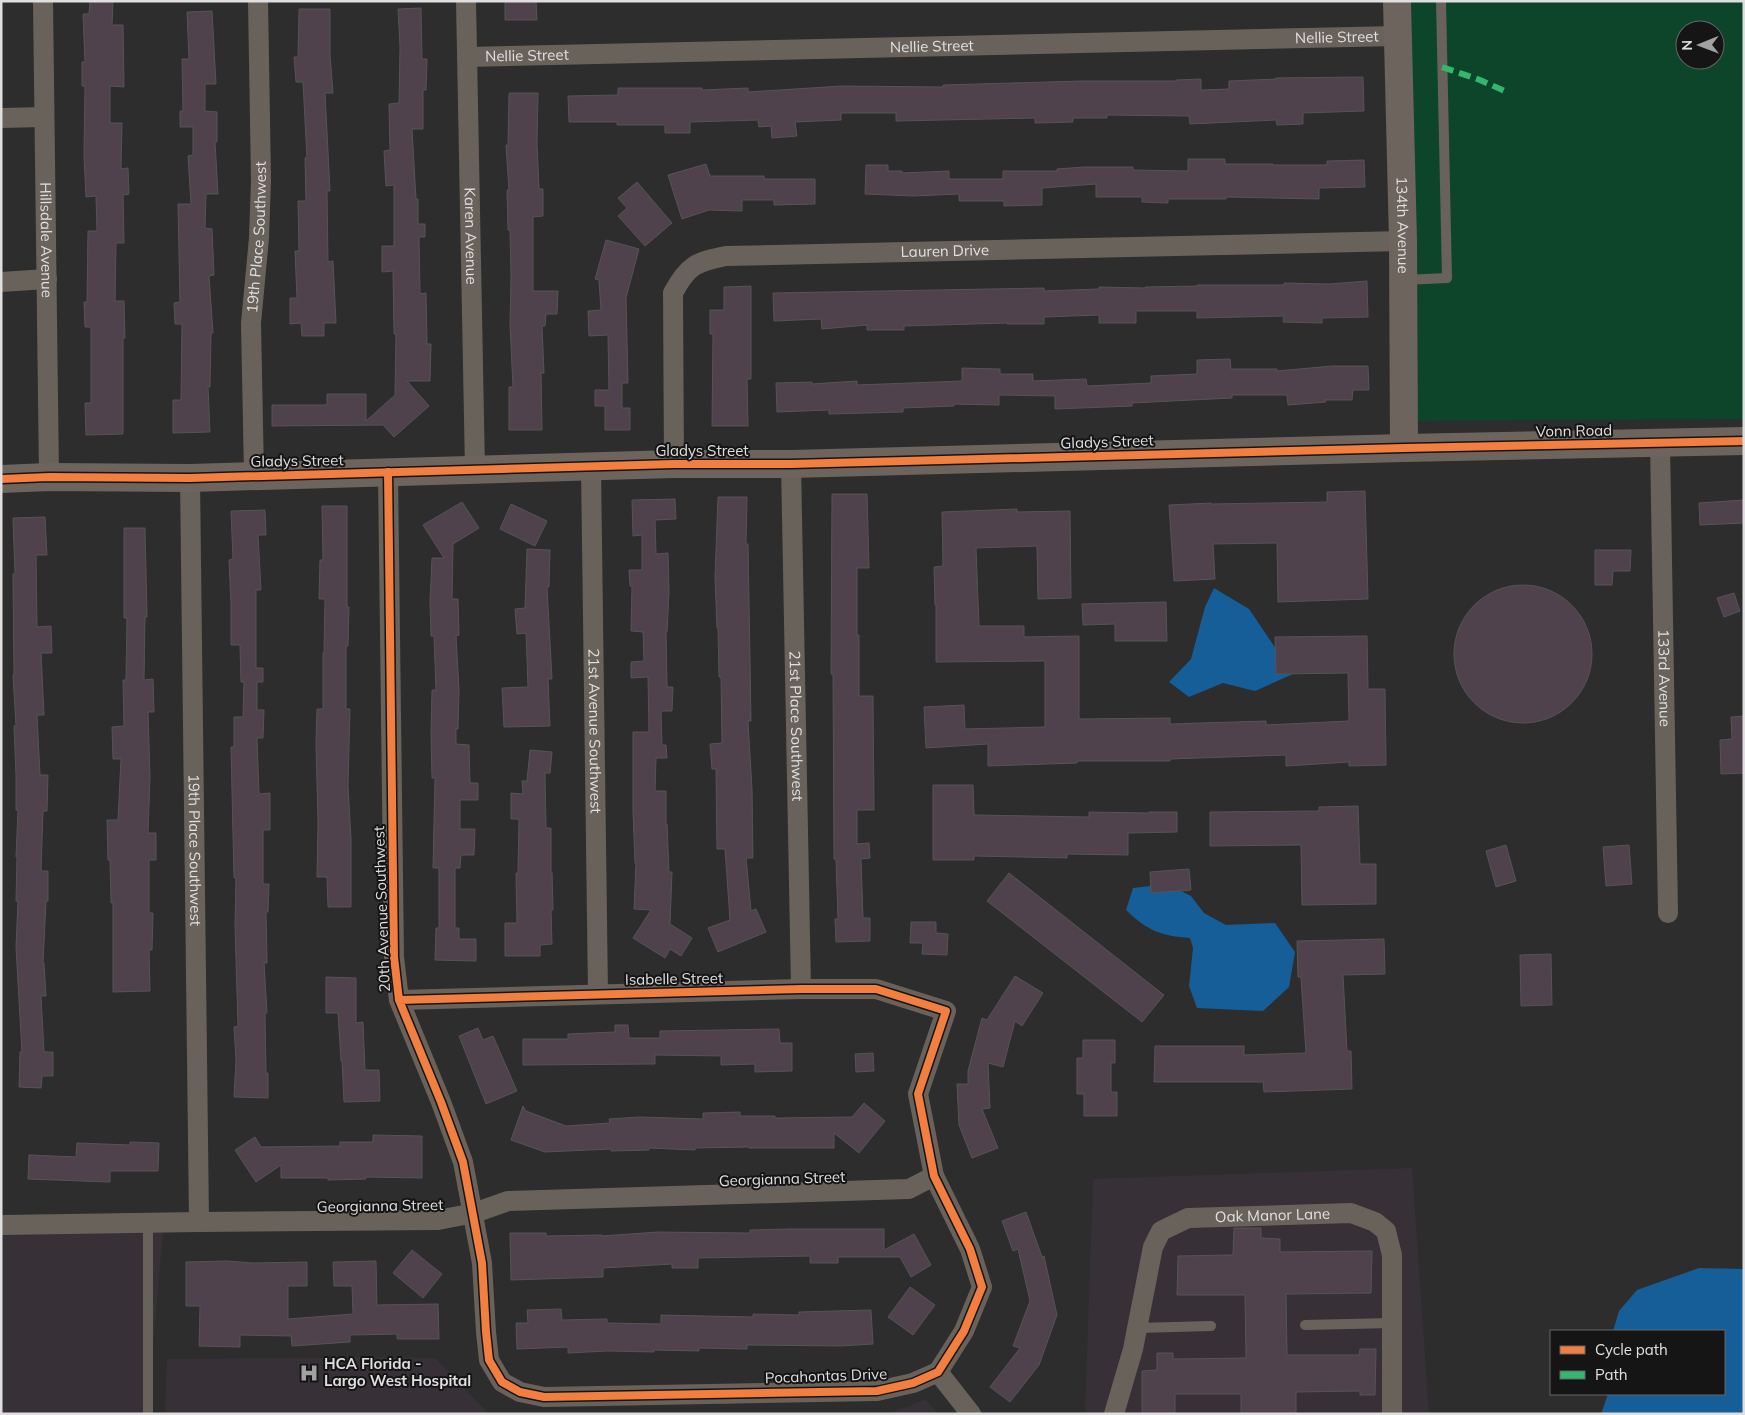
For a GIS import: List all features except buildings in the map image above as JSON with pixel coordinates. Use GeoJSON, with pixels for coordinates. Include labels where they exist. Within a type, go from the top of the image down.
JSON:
{"type":"FeatureCollection","features":[{"type":"Feature","properties":{"kind":"street","name":"Hillsdale Avenue"},"geometry":{"type":"LineString","coordinates":[[43,1],[49,477]]}},
{"type":"Feature","properties":{"kind":"street","name":"19th Place Southwest"},"geometry":{"type":"LineString","coordinates":[[254,475],[252,324],[259,238],[261,180],[258,1]]}},
{"type":"Feature","properties":{"kind":"street","name":"Karen Avenue"},"geometry":{"type":"LineString","coordinates":[[466,1],[475,470]]}},
{"type":"Feature","properties":{"kind":"street","name":"134th Avenue"},"geometry":{"type":"LineString","coordinates":[[1397,1],[1403,241],[1404,448]]}},
{"type":"Feature","properties":{"kind":"street","name":"Nellie Street"},"geometry":{"type":"LineString","coordinates":[[467,56],[1397,36]]}},
{"type":"Feature","properties":{"kind":"street"},"geometry":{"type":"LineString","coordinates":[[1,118],[44,117]]}},
{"type":"Feature","properties":{"kind":"street","name":"Lauren Drive"},"geometry":{"type":"LineString","coordinates":[[674,464],[673,293],[682,276],[701,261],[726,256],[1403,241]]}},
{"type":"Feature","properties":{"kind":"street"},"geometry":{"type":"LineString","coordinates":[[1,282],[47,279]]}},
{"type":"Feature","properties":{"kind":"street","name":"Vonn Road"},"geometry":{"type":"LineString","coordinates":[[1404,448],[1744,441]]}},
{"type":"Feature","properties":{"kind":"street","name":"133rd Avenue"},"geometry":{"type":"LineString","coordinates":[[1660,443],[1668,914]]}},
{"type":"Feature","properties":{"kind":"street","name":"Gladys Street"},"geometry":{"type":"LineString","coordinates":[[1,479],[49,477],[190,478],[674,464],[791,464],[1404,448]]}},
{"type":"Feature","properties":{"kind":"street","name":"21st Place Southwest"},"geometry":{"type":"LineString","coordinates":[[791,464],[801,989]]}},
{"type":"Feature","properties":{"kind":"street","name":"21st Avenue Southwest"},"geometry":{"type":"LineString","coordinates":[[591,467],[598,994]]}},
{"type":"Feature","properties":{"kind":"street","name":"20th Avenue Southwest"},"geometry":{"type":"LineString","coordinates":[[388,472],[394,957],[399,1000],[441,1102],[463,1162],[482,1263],[489,1360]]}},
{"type":"Feature","properties":{"kind":"street","name":"19th Place Southwest"},"geometry":{"type":"LineString","coordinates":[[190,478],[199,1222]]}},
{"type":"Feature","properties":{"kind":"street","name":"Isabelle Street"},"geometry":{"type":"LineString","coordinates":[[399,1000],[801,989],[876,989],[946,1011],[918,1094],[934,1176]]}},
{"type":"Feature","properties":{"kind":"street"},"geometry":{"type":"LineString","coordinates":[[934,1176],[970,1249],[982,1287],[964,1331],[938,1372],[972,1414]]}},
{"type":"Feature","properties":{"kind":"street","name":"Georgianna Street"},"geometry":{"type":"LineString","coordinates":[[1,1225],[438,1220],[474,1214],[508,1201],[909,1189],[934,1176]]}},
{"type":"Feature","properties":{"kind":"street","name":"Oak Manor Lane"},"geometry":{"type":"LineString","coordinates":[[1114,1414],[1133,1349],[1153,1247],[1161,1231],[1188,1218],[1352,1213],[1375,1222],[1386,1232],[1392,1255],[1392,1414]]}},
{"type":"Feature","properties":{"kind":"street","name":"Pocahontas Drive"},"geometry":{"type":"LineString","coordinates":[[489,1360],[502,1382],[520,1392],[544,1397],[877,1391],[913,1384],[938,1372]]}},
{"type":"Feature","properties":{"kind":"lane"},"geometry":{"type":"LineString","coordinates":[[1403,280],[1447,278],[1441,1]]}},
{"type":"Feature","properties":{"kind":"lane"},"geometry":{"type":"LineString","coordinates":[[148,1223],[148,1414]]}},
{"type":"Feature","properties":{"kind":"lane"},"geometry":{"type":"LineString","coordinates":[[1305,1326],[1392,1323]]}},
{"type":"Feature","properties":{"kind":"lane"},"geometry":{"type":"LineString","coordinates":[[1137,1328],[1211,1326]]}},
{"type":"Feature","properties":{"kind":"shaded area"},"geometry":{"type":"Polygon","coordinates":[[[1412,1168],[1429,1414],[1402,1414],[1402,1253],[1396,1229],[1379,1214],[1156,1223],[1104,1414],[1085,1414],[1093,1179],[1412,1168]]]}},
{"type":"Feature","properties":{"kind":"shaded area"},"geometry":{"type":"Polygon","coordinates":[[[1349,1222],[1369,1230],[1377,1236],[1383,1256],[1382,1414],[1124,1414],[1142,1350],[1163,1249],[1169,1237],[1190,1226],[1349,1222]]]}},
{"type":"Feature","properties":{"kind":"shaded area"},"geometry":{"type":"Polygon","coordinates":[[[163,1231],[147,1414],[1,1414],[1,1234],[163,1231]]]}},
{"type":"Feature","properties":{"kind":"shaded area","name":"HCA Florida - Largo West Hospital"},"geometry":{"type":"Polygon","coordinates":[[[435,1358],[489,1414],[165,1414],[167,1359],[435,1358]]]}},
{"type":"Feature","properties":{"kind":"shaded area"},"geometry":{"type":"Polygon","coordinates":[[[926,1399],[938,1414],[889,1414],[926,1399]]]}},
{"type":"Feature","properties":{"kind":"green space"},"geometry":{"type":"Polygon","coordinates":[[[1407,1],[1744,1],[1744,419],[1415,421],[1407,1]]]}},
{"type":"Feature","properties":{"kind":"water"},"geometry":{"type":"Polygon","coordinates":[[[1214,588],[1249,609],[1293,674],[1255,691],[1223,683],[1189,697],[1169,682],[1191,659],[1205,607],[1214,588]]]}},
{"type":"Feature","properties":{"kind":"water"},"geometry":{"type":"Polygon","coordinates":[[[1167,884],[1191,896],[1204,913],[1226,925],[1275,923],[1295,952],[1289,987],[1263,1011],[1197,1008],[1189,986],[1193,948],[1190,938],[1171,936],[1148,928],[1126,910],[1133,888],[1167,884]]]}},
{"type":"Feature","properties":{"kind":"water"},"geometry":{"type":"Polygon","coordinates":[[[1699,1268],[1744,1269],[1744,1414],[1601,1414],[1608,1395],[1725,1395],[1725,1330],[1613,1330],[1619,1311],[1637,1290],[1699,1268]]]}},
{"type":"Feature","properties":{"kind":"marked path"},"geometry":{"type":"LineString","coordinates":[[1442,67],[1480,80],[1507,92]]}},
{"type":"Feature","properties":{"kind":"cycle path"},"geometry":{"type":"LineString","coordinates":[[1,479],[49,477],[190,478],[674,464],[791,464],[1744,441]]}},
{"type":"Feature","properties":{"kind":"cycle path"},"geometry":{"type":"LineString","coordinates":[[388,472],[394,957],[399,1000],[441,1102],[463,1162],[482,1263],[489,1360],[502,1382],[520,1392],[544,1397],[877,1391],[913,1383],[938,1372],[964,1331],[982,1287],[970,1249],[934,1176],[918,1094],[946,1011],[876,989],[801,989],[399,1000]]}},
{"type":"Feature","properties":{"kind":"place","name":"HCA Florida - Largo West Hospital"},"geometry":{"type":"Point","coordinates":[309,1373]}}]}
